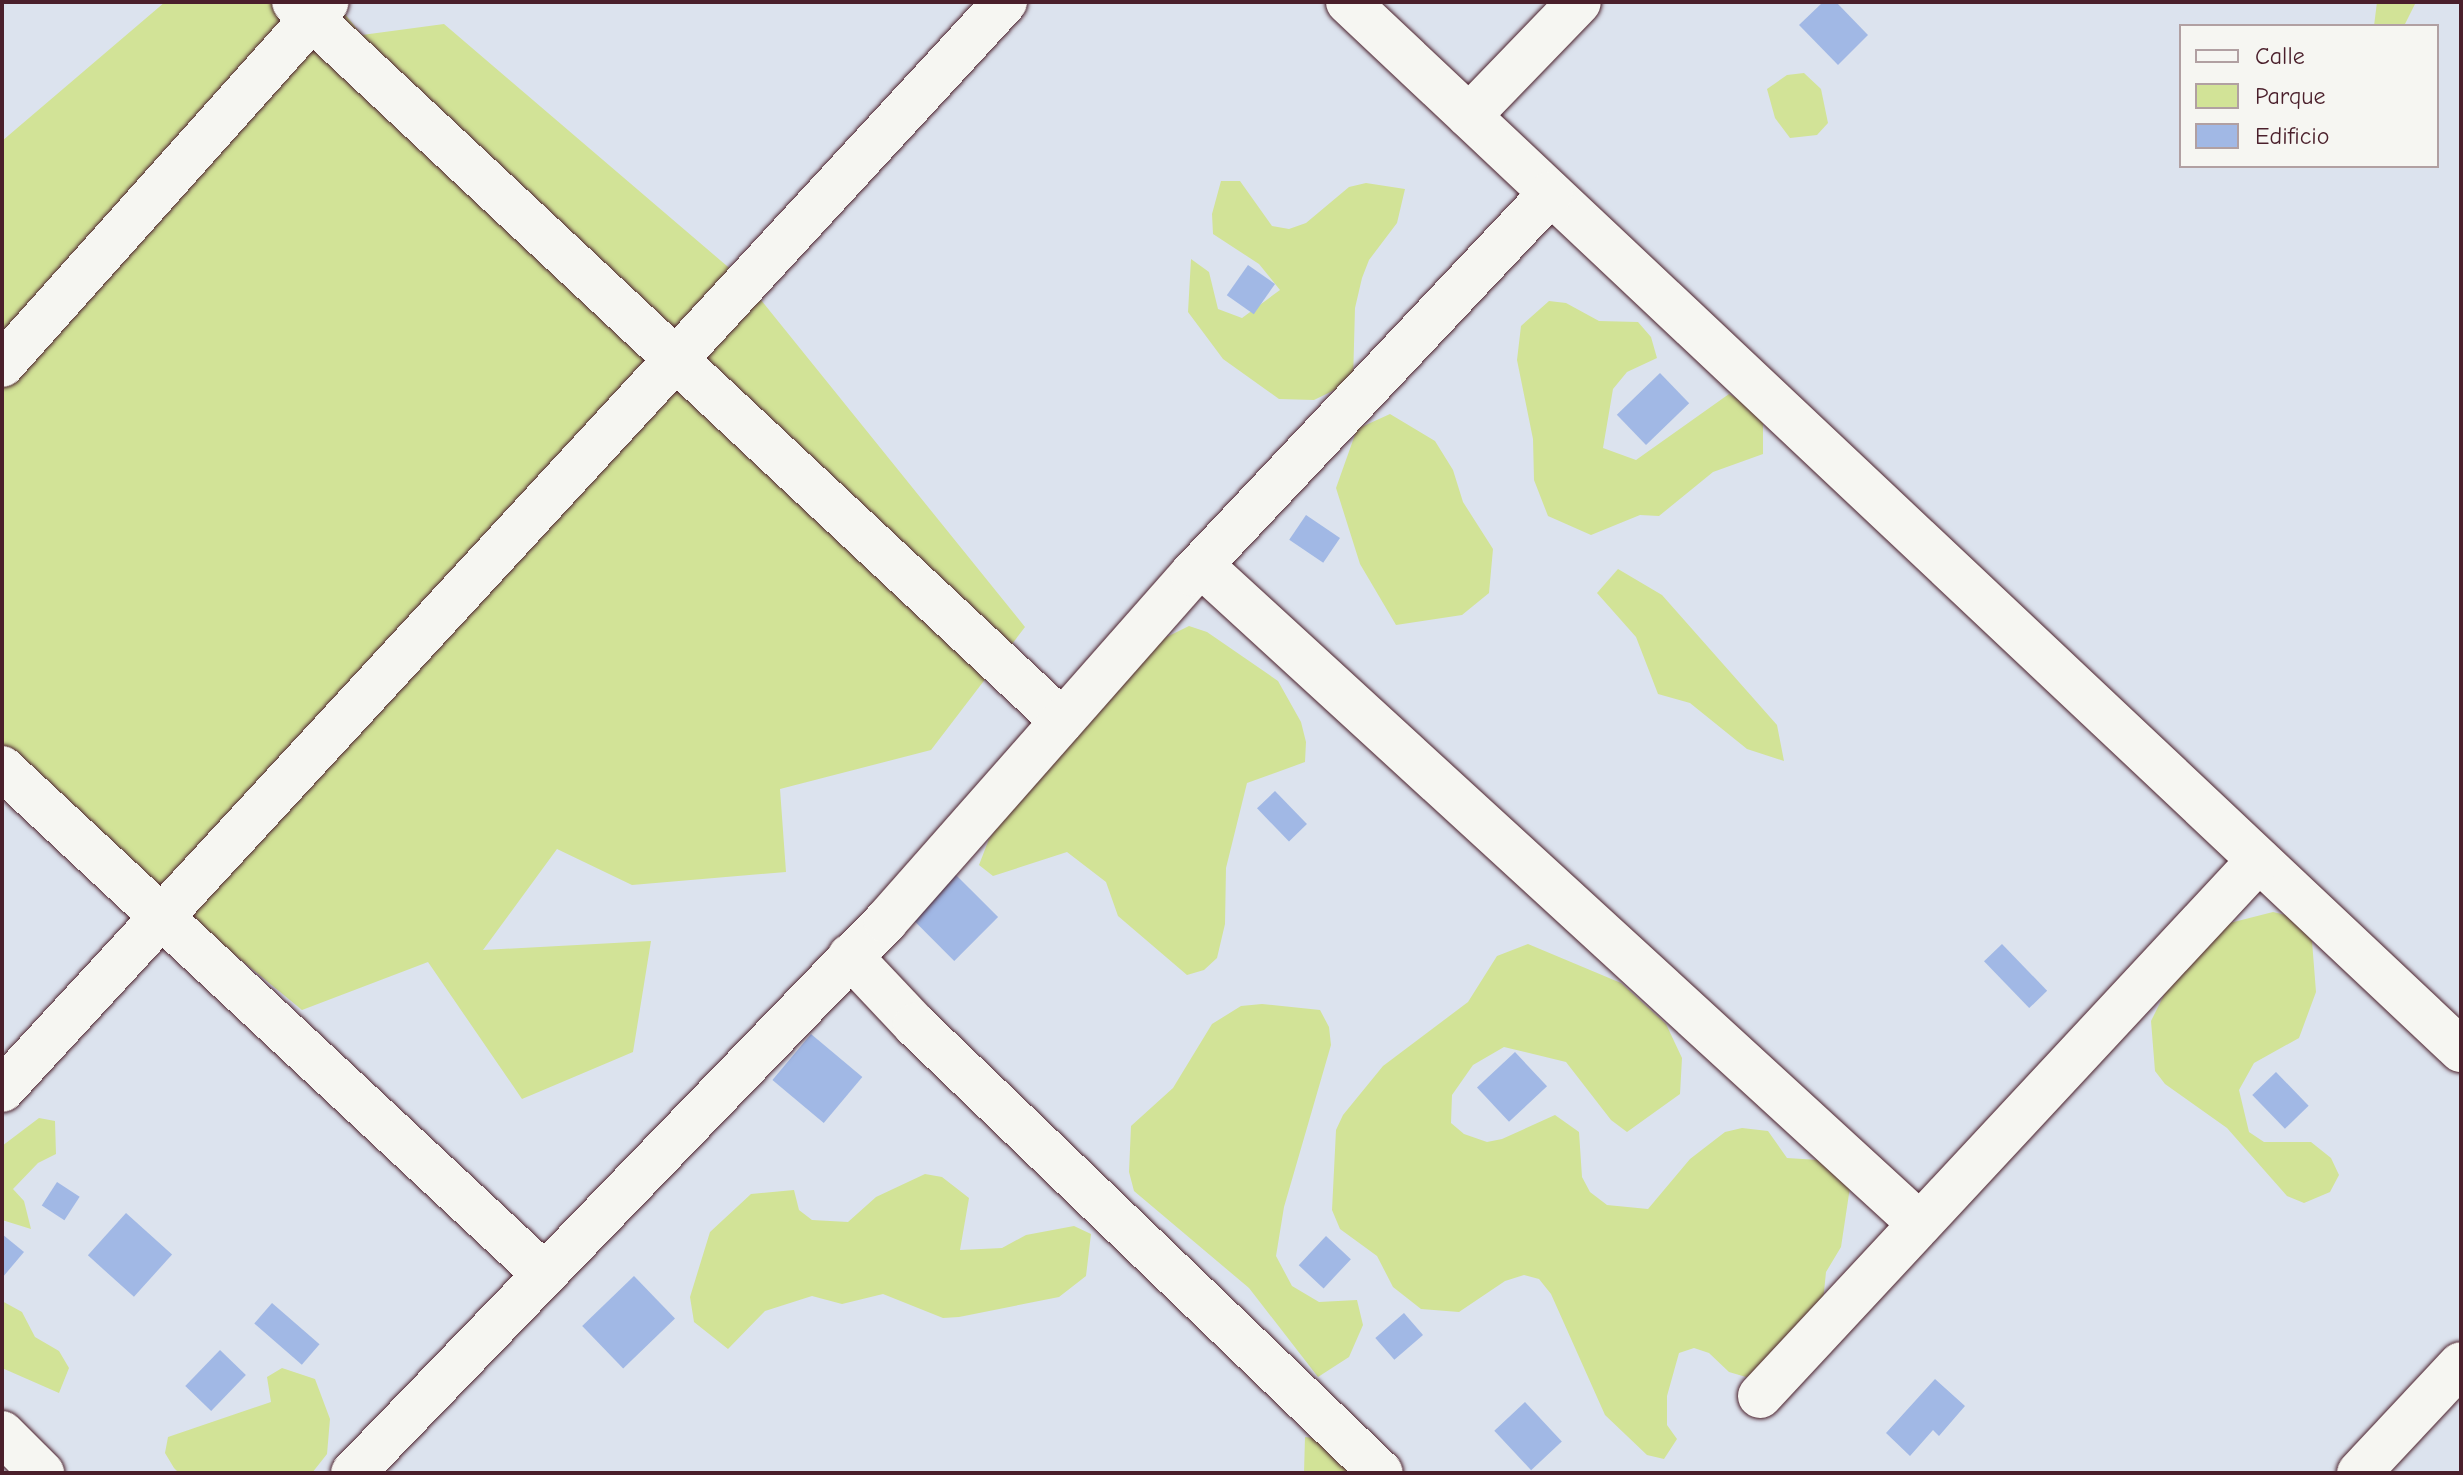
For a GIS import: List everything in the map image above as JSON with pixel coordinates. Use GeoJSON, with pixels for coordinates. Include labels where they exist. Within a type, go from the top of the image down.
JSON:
{"type":"FeatureCollection","features":[{"type":"Feature","properties":{"kind":"street"},"geometry":{"type":"LineString","coordinates":[[2,1090],[1005,2]]}},
{"type":"Feature","properties":{"kind":"street"},"geometry":{"type":"LineString","coordinates":[[1348,2],[2461,1050]]}},
{"type":"Feature","properties":{"kind":"street"},"geometry":{"type":"LineString","coordinates":[[1469,116],[1579,2]]}},
{"type":"Feature","properties":{"kind":"street"},"geometry":{"type":"LineString","coordinates":[[2,365],[311,7],[675,360],[1062,721]]}},
{"type":"Feature","properties":{"kind":"street"},"geometry":{"type":"LineString","coordinates":[[353,1473],[850,956],[1201,565],[1551,193]]}},
{"type":"Feature","properties":{"kind":"street"},"geometry":{"type":"LineString","coordinates":[[1201,565],[1920,1224]]}},
{"type":"Feature","properties":{"kind":"street"},"geometry":{"type":"LineString","coordinates":[[2,768],[544,1274]]}},
{"type":"Feature","properties":{"kind":"street"},"geometry":{"type":"LineString","coordinates":[[1760,1396],[2259,860]]}},
{"type":"Feature","properties":{"kind":"street"},"geometry":{"type":"LineString","coordinates":[[850,956],[915,1025],[1381,1473]]}},
{"type":"Feature","properties":{"kind":"street"},"geometry":{"type":"LineString","coordinates":[[2359,1473],[2461,1364]]}},
{"type":"Feature","properties":{"kind":"street"},"geometry":{"type":"LineString","coordinates":[[2,1433],[42,1473]]}},
{"type":"Feature","properties":{"kind":"green space"},"geometry":{"type":"Polygon","coordinates":[[[165,2],[335,2],[362,35],[444,24],[748,284],[1025,627],[931,750],[780,789],[786,872],[632,885],[557,849],[483,950],[651,941],[633,1052],[522,1099],[428,962],[302,1010],[2,763],[2,141],[165,2]]]}},
{"type":"Feature","properties":{"kind":"green space"},"geometry":{"type":"Polygon","coordinates":[[[2377,2],[2416,2],[2405,24],[2374,24],[2377,2]]]}},
{"type":"Feature","properties":{"kind":"green space"},"geometry":{"type":"Polygon","coordinates":[[[1804,73],[1821,89],[1828,123],[1817,135],[1790,138],[1775,118],[1767,89],[1787,75],[1804,73]]]}},
{"type":"Feature","properties":{"kind":"green space"},"geometry":{"type":"Polygon","coordinates":[[[1221,181],[1240,181],[1272,226],[1289,229],[1306,223],[1349,187],[1366,183],[1405,189],[1397,223],[1369,260],[1362,278],[1355,308],[1353,381],[1314,400],[1279,399],[1223,359],[1188,312],[1191,259],[1209,272],[1218,309],[1242,318],[1280,290],[1259,264],[1213,234],[1212,214],[1221,181]]]}},
{"type":"Feature","properties":{"kind":"green space"},"geometry":{"type":"Polygon","coordinates":[[[1549,301],[1566,303],[1599,321],[1638,322],[1651,337],[1657,358],[1627,372],[1613,389],[1603,448],[1636,460],[1729,394],[1763,413],[1763,454],[1713,472],[1659,516],[1640,515],[1591,535],[1548,516],[1534,480],[1533,439],[1517,360],[1521,326],[1549,301]]]}},
{"type":"Feature","properties":{"kind":"green space"},"geometry":{"type":"Polygon","coordinates":[[[1390,414],[1435,441],[1453,470],[1463,502],[1493,549],[1489,593],[1462,615],[1396,625],[1360,564],[1336,488],[1357,429],[1390,414]]]}},
{"type":"Feature","properties":{"kind":"green space"},"geometry":{"type":"Polygon","coordinates":[[[1618,569],[1662,595],[1777,725],[1784,761],[1747,749],[1690,703],[1658,694],[1636,637],[1597,593],[1618,569]]]}},
{"type":"Feature","properties":{"kind":"green space"},"geometry":{"type":"Polygon","coordinates":[[[1189,626],[1207,632],[1278,681],[1301,722],[1306,742],[1305,762],[1247,783],[1226,868],[1225,924],[1217,958],[1204,970],[1187,975],[1118,916],[1106,882],[1067,852],[993,876],[979,865],[989,839],[1021,794],[1067,749],[1122,659],[1189,626]]]}},
{"type":"Feature","properties":{"kind":"green space"},"geometry":{"type":"Polygon","coordinates":[[[2273,912],[2290,916],[2312,941],[2316,992],[2299,1038],[2254,1063],[2239,1090],[2249,1132],[2264,1142],[2311,1142],[2331,1158],[2339,1175],[2330,1192],[2304,1203],[2287,1196],[2227,1128],[2165,1084],[2155,1071],[2151,1021],[2174,975],[2218,926],[2273,912]]]}},
{"type":"Feature","properties":{"kind":"green space"},"geometry":{"type":"Polygon","coordinates":[[[1528,944],[1621,983],[1666,1024],[1682,1058],[1680,1094],[1627,1132],[1611,1120],[1566,1062],[1504,1047],[1473,1065],[1452,1095],[1451,1123],[1464,1134],[1487,1142],[1502,1139],[1555,1115],[1579,1132],[1582,1177],[1590,1192],[1607,1205],[1648,1209],[1690,1159],[1725,1132],[1742,1128],[1768,1131],[1787,1158],[1818,1160],[1852,1174],[1841,1247],[1826,1272],[1819,1342],[1768,1372],[1746,1377],[1729,1372],[1709,1353],[1694,1348],[1679,1353],[1667,1396],[1667,1425],[1677,1439],[1664,1459],[1647,1455],[1605,1415],[1551,1294],[1539,1279],[1524,1275],[1505,1281],[1459,1312],[1421,1309],[1393,1287],[1377,1256],[1340,1229],[1332,1210],[1336,1130],[1343,1115],[1383,1066],[1468,1002],[1497,956],[1528,944]]]}},
{"type":"Feature","properties":{"kind":"green space"},"geometry":{"type":"Polygon","coordinates":[[[1262,1004],[1320,1010],[1329,1027],[1331,1045],[1284,1207],[1276,1256],[1292,1286],[1319,1302],[1357,1300],[1363,1325],[1349,1357],[1318,1377],[1249,1288],[1134,1191],[1129,1172],[1131,1126],[1173,1088],[1212,1024],[1241,1006],[1262,1004]]]}},
{"type":"Feature","properties":{"kind":"green space"},"geometry":{"type":"Polygon","coordinates":[[[39,1118],[55,1121],[56,1154],[38,1163],[13,1189],[24,1201],[31,1229],[2,1220],[2,1146],[39,1118]]]}},
{"type":"Feature","properties":{"kind":"green space"},"geometry":{"type":"Polygon","coordinates":[[[925,1174],[942,1177],[969,1198],[960,1250],[1002,1248],[1026,1235],[1074,1226],[1091,1234],[1086,1276],[1059,1297],[959,1317],[943,1318],[883,1294],[842,1304],[812,1296],[765,1311],[728,1349],[694,1322],[690,1297],[710,1232],[751,1194],[794,1190],[799,1210],[812,1220],[848,1222],[876,1197],[925,1174]]]}},
{"type":"Feature","properties":{"kind":"green space"},"geometry":{"type":"Polygon","coordinates":[[[2,1301],[22,1312],[35,1337],[59,1351],[69,1368],[59,1393],[2,1368],[2,1301]]]}},
{"type":"Feature","properties":{"kind":"green space"},"geometry":{"type":"Polygon","coordinates":[[[282,1368],[315,1379],[330,1419],[327,1454],[312,1473],[179,1473],[174,1468],[165,1453],[168,1437],[271,1402],[267,1377],[282,1368]]]}},
{"type":"Feature","properties":{"kind":"green space"},"geometry":{"type":"Polygon","coordinates":[[[1305,1437],[1324,1439],[1370,1473],[1304,1473],[1305,1437]]]}},
{"type":"Feature","properties":{"kind":"building"},"geometry":{"type":"Polygon","coordinates":[[[1823,2],[1836,2],[1868,35],[1838,65],[1799,25],[1823,2]]]}},
{"type":"Feature","properties":{"kind":"building"},"geometry":{"type":"Polygon","coordinates":[[[1248,265],[1275,284],[1254,314],[1227,295],[1248,265]]]}},
{"type":"Feature","properties":{"kind":"building"},"geometry":{"type":"Polygon","coordinates":[[[1660,373],[1689,403],[1646,445],[1617,415],[1660,373]]]}},
{"type":"Feature","properties":{"kind":"building"},"geometry":{"type":"Polygon","coordinates":[[[1306,515],[1340,538],[1323,563],[1289,540],[1306,515]]]}},
{"type":"Feature","properties":{"kind":"building"},"geometry":{"type":"Polygon","coordinates":[[[1275,791],[1307,824],[1289,841],[1257,808],[1275,791]]]}},
{"type":"Feature","properties":{"kind":"building"},"geometry":{"type":"Polygon","coordinates":[[[950,869],[998,917],[954,961],[906,913],[950,869]]]}},
{"type":"Feature","properties":{"kind":"building"},"geometry":{"type":"Polygon","coordinates":[[[2002,944],[2047,991],[2029,1008],[1984,961],[2002,944]]]}},
{"type":"Feature","properties":{"kind":"building"},"geometry":{"type":"Polygon","coordinates":[[[811,1034],[862,1077],[824,1123],[772,1080],[811,1034]]]}},
{"type":"Feature","properties":{"kind":"building"},"geometry":{"type":"Polygon","coordinates":[[[1515,1052],[1547,1086],[1509,1122],[1477,1087],[1515,1052]]]}},
{"type":"Feature","properties":{"kind":"building"},"geometry":{"type":"Polygon","coordinates":[[[2276,1072],[2309,1106],[2285,1129],[2252,1095],[2276,1072]]]}},
{"type":"Feature","properties":{"kind":"building"},"geometry":{"type":"Polygon","coordinates":[[[57,1182],[80,1197],[64,1220],[42,1205],[57,1182]]]}},
{"type":"Feature","properties":{"kind":"building"},"geometry":{"type":"Polygon","coordinates":[[[126,1213],[172,1254],[134,1297],[88,1255],[126,1213]]]}},
{"type":"Feature","properties":{"kind":"building"},"geometry":{"type":"Polygon","coordinates":[[[2,1234],[24,1252],[2,1278],[2,1234]]]}},
{"type":"Feature","properties":{"kind":"building"},"geometry":{"type":"Polygon","coordinates":[[[1326,1236],[1351,1259],[1324,1288],[1299,1265],[1326,1236]]]}},
{"type":"Feature","properties":{"kind":"building"},"geometry":{"type":"Polygon","coordinates":[[[634,1276],[675,1318],[623,1368],[582,1326],[634,1276]]]}},
{"type":"Feature","properties":{"kind":"building"},"geometry":{"type":"Polygon","coordinates":[[[272,1303],[320,1344],[302,1365],[254,1323],[272,1303]]]}},
{"type":"Feature","properties":{"kind":"building"},"geometry":{"type":"Polygon","coordinates":[[[1404,1313],[1423,1335],[1394,1360],[1375,1338],[1404,1313]]]}},
{"type":"Feature","properties":{"kind":"building"},"geometry":{"type":"Polygon","coordinates":[[[220,1350],[246,1375],[211,1411],[185,1386],[220,1350]]]}},
{"type":"Feature","properties":{"kind":"building"},"geometry":{"type":"Polygon","coordinates":[[[1935,1379],[1965,1406],[1939,1436],[1933,1430],[1910,1456],[1886,1433],[1935,1379]]]}},
{"type":"Feature","properties":{"kind":"building"},"geometry":{"type":"Polygon","coordinates":[[[1525,1402],[1562,1441],[1531,1470],[1494,1431],[1525,1402]]]}}]}
